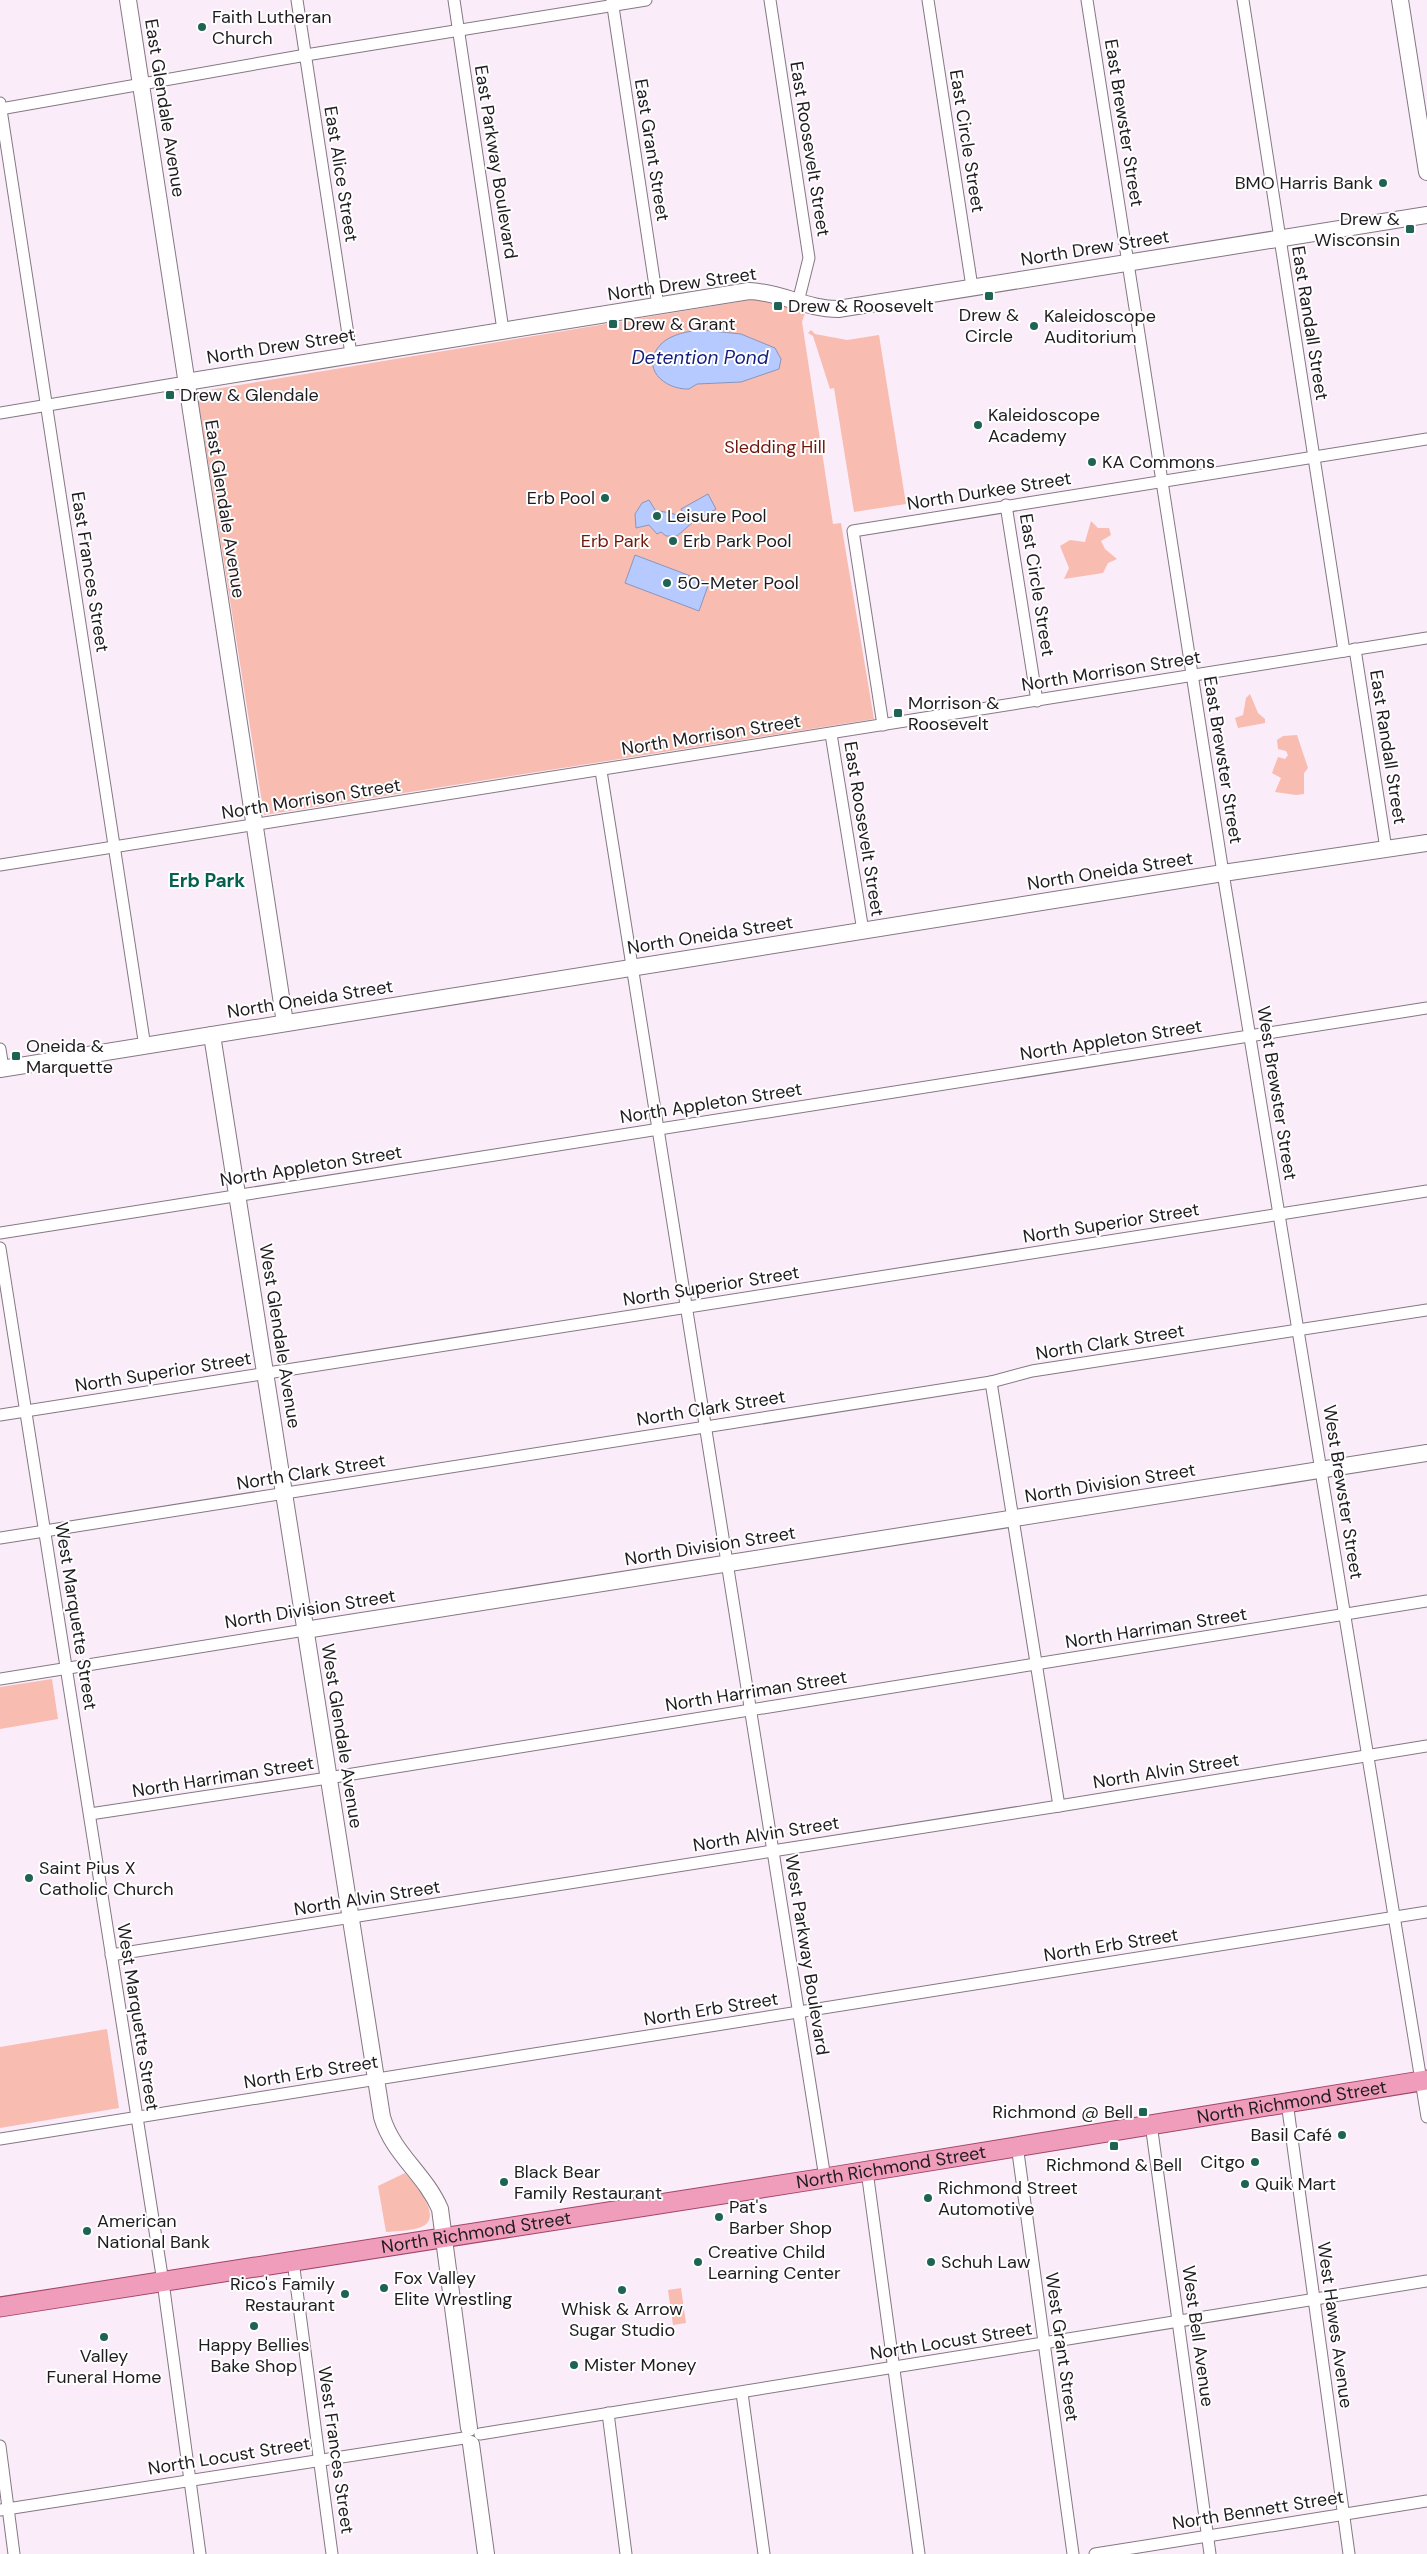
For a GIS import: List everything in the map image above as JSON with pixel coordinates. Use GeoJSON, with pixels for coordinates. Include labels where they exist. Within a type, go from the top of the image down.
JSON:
{"type":"FeatureCollection","features":[{"type":"Feature","properties":{"kind":"main road","name":"North Richmond Street"},"geometry":{"type":"LineString","coordinates":[[0,2307],[825,2178],[1017,2145],[1424,2080]]}},
{"type":"Feature","properties":{"kind":"street","name":"East Glendale Avenue"},"geometry":{"type":"LineString","coordinates":[[128,0],[253,826],[285,1023]]}},
{"type":"Feature","properties":{"kind":"street","name":"East Alice Street"},"geometry":{"type":"LineString","coordinates":[[297,0],[351,354]]}},
{"type":"Feature","properties":{"kind":"street","name":"East Parkway Boulevard"},"geometry":{"type":"LineString","coordinates":[[454,0],[503,330]]}},
{"type":"Feature","properties":{"kind":"street"},"geometry":{"type":"LineString","coordinates":[[0,107],[141,85],[612,3],[646,0]]}},
{"type":"Feature","properties":{"kind":"street","name":"East Roosevelt Street"},"geometry":{"type":"LineString","coordinates":[[770,0],[809,258],[798,302]]}},
{"type":"Feature","properties":{"kind":"street","name":"East Circle Street"},"geometry":{"type":"LineString","coordinates":[[928,0],[972,287]]}},
{"type":"Feature","properties":{"kind":"street","name":"East Brewster Street"},"geometry":{"type":"LineString","coordinates":[[1087,0],[1223,873]]}},
{"type":"Feature","properties":{"kind":"street","name":"East Randall Street"},"geometry":{"type":"LineString","coordinates":[[1243,0],[1314,458],[1386,849]]}},
{"type":"Feature","properties":{"kind":"street"},"geometry":{"type":"LineString","coordinates":[[1400,0],[1427,172]]}},
{"type":"Feature","properties":{"kind":"street","name":"East Grant Street"},"geometry":{"type":"LineString","coordinates":[[612,3],[658,306]]}},
{"type":"Feature","properties":{"kind":"street","name":"East Frances Street"},"geometry":{"type":"LineString","coordinates":[[0,107],[145,1047]]}},
{"type":"Feature","properties":{"kind":"street","name":"North Drew Street"},"geometry":{"type":"LineString","coordinates":[[0,413],[351,354],[749,291],[771,293],[826,309],[838,309],[1427,215]]}},
{"type":"Feature","properties":{"kind":"street","name":"North Durkee Street"},"geometry":{"type":"LineString","coordinates":[[883,725],[853,530],[1427,439]]}},
{"type":"Feature","properties":{"kind":"street","name":"East Circle Street"},"geometry":{"type":"LineString","coordinates":[[1006,505],[1038,701]]}},
{"type":"Feature","properties":{"kind":"street","name":"North Morrison Street"},"geometry":{"type":"LineString","coordinates":[[0,865],[601,771],[1427,638]]}},
{"type":"Feature","properties":{"kind":"street","name":"East Roosevelt Street"},"geometry":{"type":"LineString","coordinates":[[831,734],[863,931]]}},
{"type":"Feature","properties":{"kind":"street"},"geometry":{"type":"LineString","coordinates":[[601,771],[632,967]]}},
{"type":"Feature","properties":{"kind":"street","name":"North Oneida Street"},"geometry":{"type":"LineString","coordinates":[[1,1069],[1223,873],[1427,843]]}},
{"type":"Feature","properties":{"kind":"street","name":"West Brewster Street"},"geometry":{"type":"LineString","coordinates":[[1223,873],[1394,1917],[1424,2080],[1427,2117]]}},
{"type":"Feature","properties":{"kind":"street","name":"West Parkway Boulevard"},"geometry":{"type":"LineString","coordinates":[[632,967],[825,2178]]}},
{"type":"Feature","properties":{"kind":"street","name":"North Appleton Street"},"geometry":{"type":"LineString","coordinates":[[0,1233],[1427,1008]]}},
{"type":"Feature","properties":{"kind":"street","name":"West Glendale Avenue"},"geometry":{"type":"LineString","coordinates":[[212,1035],[376,2080],[386,2129],[397,2150],[421,2176],[440,2209],[486,2554]]}},
{"type":"Feature","properties":{"kind":"street"},"geometry":{"type":"LineString","coordinates":[[0,1049],[1,1069]]}},
{"type":"Feature","properties":{"kind":"street","name":"North Superior Street"},"geometry":{"type":"LineString","coordinates":[[0,1416],[1427,1190]]}},
{"type":"Feature","properties":{"kind":"street","name":"West Marquette Street"},"geometry":{"type":"LineString","coordinates":[[0,1248],[163,2282],[200,2554]]}},
{"type":"Feature","properties":{"kind":"street","name":"North Clark Street"},"geometry":{"type":"LineString","coordinates":[[0,1538],[991,1382],[1032,1372],[1427,1310]]}},
{"type":"Feature","properties":{"kind":"street"},"geometry":{"type":"LineString","coordinates":[[991,1382],[1059,1806]]}},
{"type":"Feature","properties":{"kind":"street","name":"North Division Street"},"geometry":{"type":"LineString","coordinates":[[0,1679],[1427,1453]]}},
{"type":"Feature","properties":{"kind":"street","name":"North Harriman Street"},"geometry":{"type":"LineString","coordinates":[[90,1814],[328,1778],[1427,1601]]}},
{"type":"Feature","properties":{"kind":"street","name":"North Alvin Street"},"geometry":{"type":"LineString","coordinates":[[111,1954],[1059,1806],[1427,1746]]}},
{"type":"Feature","properties":{"kind":"street","name":"North Erb Street"},"geometry":{"type":"LineString","coordinates":[[0,2139],[1427,1912]]}},
{"type":"Feature","properties":{"kind":"street","name":"West Hawes Avenue"},"geometry":{"type":"LineString","coordinates":[[1286,2102],[1350,2554]]}},
{"type":"Feature","properties":{"kind":"street","name":"West Bell Avenue"},"geometry":{"type":"LineString","coordinates":[[1150,2124],[1210,2554]]}},
{"type":"Feature","properties":{"kind":"street","name":"West Grant Street"},"geometry":{"type":"LineString","coordinates":[[1017,2145],[1073,2554]]}},
{"type":"Feature","properties":{"kind":"street"},"geometry":{"type":"LineString","coordinates":[[867,2170],[919,2554]]}},
{"type":"Feature","properties":{"kind":"street","name":"West Frances Street"},"geometry":{"type":"LineString","coordinates":[[293,2261],[332,2554]]}},
{"type":"Feature","properties":{"kind":"street","name":"North Locust Street"},"geometry":{"type":"LineString","coordinates":[[4,2510],[1427,2282]]}},
{"type":"Feature","properties":{"kind":"street"},"geometry":{"type":"LineString","coordinates":[[742,2393],[764,2554]]}},
{"type":"Feature","properties":{"kind":"street"},"geometry":{"type":"LineString","coordinates":[[608,2413],[626,2554]]}},
{"type":"Feature","properties":{"kind":"street"},"geometry":{"type":"LineString","coordinates":[[0,2446],[4,2510],[14,2554]]}},
{"type":"Feature","properties":{"kind":"street","name":"North Bennett Street"},"geometry":{"type":"LineString","coordinates":[[1095,2554],[1427,2501]]}},
{"type":"Feature","properties":{"kind":"green space","name":"Erb Park"},"geometry":{"type":"Polygon","coordinates":[[[750,300],[764,300],[805,313],[802,322],[833,524],[841,523],[874,719],[264,815],[197,392],[750,300]]]}},
{"type":"Feature","properties":{"kind":"green space"},"geometry":{"type":"Polygon","coordinates":[[[811,330],[815,334],[847,340],[879,335],[906,504],[854,512],[834,388],[830,389],[813,336],[808,333],[811,330]]]}},
{"type":"Feature","properties":{"kind":"green space"},"geometry":{"type":"Polygon","coordinates":[[[1091,521],[1098,528],[1109,528],[1111,535],[1101,541],[1105,549],[1117,559],[1108,563],[1103,573],[1064,579],[1069,568],[1060,546],[1070,540],[1085,542],[1091,521]]]}},
{"type":"Feature","properties":{"kind":"green space"},"geometry":{"type":"Polygon","coordinates":[[[1250,694],[1258,713],[1265,719],[1265,723],[1238,728],[1235,718],[1243,715],[1246,698],[1250,694]]]}},
{"type":"Feature","properties":{"kind":"green space"},"geometry":{"type":"Polygon","coordinates":[[[1297,735],[1308,768],[1304,773],[1304,794],[1296,795],[1275,792],[1281,778],[1272,773],[1278,757],[1285,759],[1288,755],[1286,751],[1278,749],[1277,740],[1283,736],[1297,735]]]}},
{"type":"Feature","properties":{"kind":"green space"},"geometry":{"type":"Polygon","coordinates":[[[52,1679],[58,1719],[0,1729],[0,1687],[52,1679]]]}},
{"type":"Feature","properties":{"kind":"green space"},"geometry":{"type":"Polygon","coordinates":[[[107,2029],[119,2108],[0,2128],[0,2047],[107,2029]]]}},
{"type":"Feature","properties":{"kind":"green space"},"geometry":{"type":"Polygon","coordinates":[[[405,2173],[428,2206],[429,2220],[425,2225],[417,2228],[386,2232],[378,2186],[405,2173]]]}},
{"type":"Feature","properties":{"kind":"green space"},"geometry":{"type":"Polygon","coordinates":[[[681,2288],[686,2323],[673,2325],[668,2290],[681,2288]]]}},
{"type":"Feature","properties":{"kind":"water","name":"Detention Pond"},"geometry":{"type":"Polygon","coordinates":[[[702,330],[741,334],[775,348],[781,359],[779,369],[741,382],[697,384],[689,389],[671,386],[657,376],[653,361],[655,353],[661,344],[675,335],[702,330]]]}},
{"type":"Feature","properties":{"kind":"water","name":"Leisure Pool"},"geometry":{"type":"Polygon","coordinates":[[[708,494],[716,509],[693,522],[677,536],[666,536],[661,532],[657,534],[649,525],[636,528],[635,514],[642,503],[649,500],[657,513],[660,511],[682,518],[685,516],[681,509],[708,494]]]}},
{"type":"Feature","properties":{"kind":"water","name":"50-Meter Pool"},"geometry":{"type":"Polygon","coordinates":[[[635,555],[709,583],[699,611],[625,583],[635,555]]]}},
{"type":"Feature","properties":{"kind":"place","name":"Faith Lutheran Church"},"geometry":{"type":"Point","coordinates":[202,27]}},
{"type":"Feature","properties":{"kind":"place","name":"BMO Harris Bank"},"geometry":{"type":"Point","coordinates":[1383,183]}},
{"type":"Feature","properties":{"kind":"place","name":"Drew & Wisconsin"},"geometry":{"type":"Point","coordinates":[1410,229]}},
{"type":"Feature","properties":{"kind":"place","name":"Drew & Circle"},"geometry":{"type":"Point","coordinates":[989,296]}},
{"type":"Feature","properties":{"kind":"place","name":"Drew & Roosevelt"},"geometry":{"type":"Point","coordinates":[778,306]}},
{"type":"Feature","properties":{"kind":"place","name":"Drew & Grant"},"geometry":{"type":"Point","coordinates":[613,324]}},
{"type":"Feature","properties":{"kind":"place","name":"Kaleidoscope Auditorium"},"geometry":{"type":"Point","coordinates":[1034,326]}},
{"type":"Feature","properties":{"kind":"place","name":"Drew & Glendale"},"geometry":{"type":"Point","coordinates":[170,395]}},
{"type":"Feature","properties":{"kind":"place","name":"Kaleidoscope Academy"},"geometry":{"type":"Point","coordinates":[978,425]}},
{"type":"Feature","properties":{"kind":"place","name":"KA Commons"},"geometry":{"type":"Point","coordinates":[1092,462]}},
{"type":"Feature","properties":{"kind":"place","name":"Erb Pool"},"geometry":{"type":"Point","coordinates":[605,498]}},
{"type":"Feature","properties":{"kind":"place","name":"Leisure Pool"},"geometry":{"type":"Point","coordinates":[657,516]}},
{"type":"Feature","properties":{"kind":"place","name":"Erb Park Pool"},"geometry":{"type":"Point","coordinates":[673,541]}},
{"type":"Feature","properties":{"kind":"place","name":"50-Meter Pool"},"geometry":{"type":"Point","coordinates":[667,583]}},
{"type":"Feature","properties":{"kind":"place","name":"Morrison & Roosevelt"},"geometry":{"type":"Point","coordinates":[898,713]}},
{"type":"Feature","properties":{"kind":"place","name":"Oneida & Marquette"},"geometry":{"type":"Point","coordinates":[16,1056]}},
{"type":"Feature","properties":{"kind":"place","name":"Saint Pius X Catholic Church"},"geometry":{"type":"Point","coordinates":[29,1878]}},
{"type":"Feature","properties":{"kind":"place","name":"Richmond @ Bell"},"geometry":{"type":"Point","coordinates":[1143,2112]}},
{"type":"Feature","properties":{"kind":"place","name":"Basil Café"},"geometry":{"type":"Point","coordinates":[1342,2135]}},
{"type":"Feature","properties":{"kind":"place","name":"Richmond & Bell"},"geometry":{"type":"Point","coordinates":[1114,2146]}},
{"type":"Feature","properties":{"kind":"place","name":"Citgo"},"geometry":{"type":"Point","coordinates":[1255,2162]}},
{"type":"Feature","properties":{"kind":"place","name":"Black Bear Family Restaurant"},"geometry":{"type":"Point","coordinates":[504,2182]}},
{"type":"Feature","properties":{"kind":"place","name":"Quik Mart"},"geometry":{"type":"Point","coordinates":[1245,2184]}},
{"type":"Feature","properties":{"kind":"place","name":"Richmond Street Automotive"},"geometry":{"type":"Point","coordinates":[928,2198]}},
{"type":"Feature","properties":{"kind":"place","name":"Pat's Barber Shop"},"geometry":{"type":"Point","coordinates":[719,2217]}},
{"type":"Feature","properties":{"kind":"place","name":"American National Bank"},"geometry":{"type":"Point","coordinates":[87,2231]}},
{"type":"Feature","properties":{"kind":"place","name":"Creative Child Learning Center"},"geometry":{"type":"Point","coordinates":[698,2262]}},
{"type":"Feature","properties":{"kind":"place","name":"Schuh Law"},"geometry":{"type":"Point","coordinates":[931,2262]}},
{"type":"Feature","properties":{"kind":"place","name":"Fox Valley Elite Wrestling"},"geometry":{"type":"Point","coordinates":[384,2288]}},
{"type":"Feature","properties":{"kind":"place","name":"Whisk & Arrow Sugar Studio"},"geometry":{"type":"Point","coordinates":[622,2290]}},
{"type":"Feature","properties":{"kind":"place","name":"Rico's Family Restaurant"},"geometry":{"type":"Point","coordinates":[345,2294]}},
{"type":"Feature","properties":{"kind":"place","name":"Happy Bellies Bake Shop"},"geometry":{"type":"Point","coordinates":[254,2326]}},
{"type":"Feature","properties":{"kind":"place","name":"Valley Funeral Home"},"geometry":{"type":"Point","coordinates":[104,2337]}},
{"type":"Feature","properties":{"kind":"place","name":"Mister Money"},"geometry":{"type":"Point","coordinates":[574,2365]}},
{"type":"Feature","properties":{"kind":"district","name":"Erb Park"},"geometry":{"type":"Point","coordinates":[207,880]}},
{"type":"Feature","properties":{"kind":"park label","name":"Sledding Hill"},"geometry":{"type":"Point","coordinates":[775,447]}}]}
